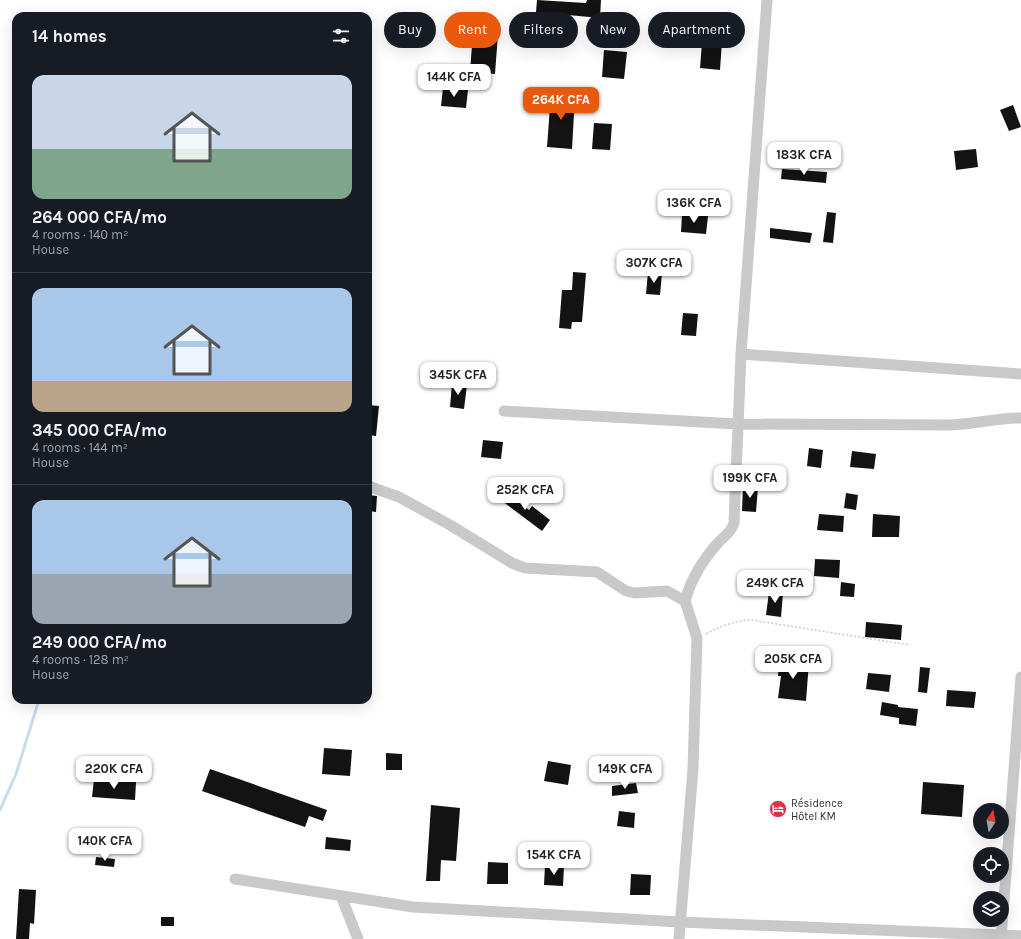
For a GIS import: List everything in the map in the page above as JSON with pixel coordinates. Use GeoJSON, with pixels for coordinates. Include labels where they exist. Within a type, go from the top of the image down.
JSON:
{"type":"FeatureCollection","features":[{"type":"Feature","properties":{"kind":"street"},"geometry":{"type":"LineString","coordinates":[[679,939],[693,769],[698,638],[685,601],[689,585],[698,569],[730,531],[734,524],[741,354],[767,0]]}},
{"type":"Feature","properties":{"kind":"street"},"geometry":{"type":"LineString","coordinates":[[741,354],[1021,374]]}},
{"type":"Feature","properties":{"kind":"street"},"geometry":{"type":"LineString","coordinates":[[504,412],[737,424],[951,425],[976,424],[1002,418],[1021,418]]}},
{"type":"Feature","properties":{"kind":"street"},"geometry":{"type":"LineString","coordinates":[[372,487],[399,497],[450,525],[512,563],[525,568],[597,572],[626,591],[635,593],[667,591],[677,595],[685,601]]}},
{"type":"Feature","properties":{"kind":"street"},"geometry":{"type":"LineString","coordinates":[[1002,937],[1021,677]]}},
{"type":"Feature","properties":{"kind":"street"},"geometry":{"type":"LineString","coordinates":[[235,879],[413,907],[680,922],[1002,937],[1021,936]]}},
{"type":"Feature","properties":{"kind":"street"},"geometry":{"type":"LineString","coordinates":[[341,896],[358,939]]}},
{"type":"Feature","properties":{"kind":"path"},"geometry":{"type":"LineString","coordinates":[[698,638],[724,625],[738,621],[751,620],[910,645]]}},
{"type":"Feature","properties":{"kind":"building"},"geometry":{"type":"Polygon","coordinates":[[[537,0],[586,3],[587,0],[601,0],[600,12],[586,12],[586,17],[578,16],[578,12],[536,12],[537,0]]]}},
{"type":"Feature","properties":{"kind":"building"},"geometry":{"type":"Polygon","coordinates":[[[472,48],[497,48],[495,74],[470,72],[472,48]]]}},
{"type":"Feature","properties":{"kind":"building"},"geometry":{"type":"Polygon","coordinates":[[[702,48],[722,48],[720,70],[700,68],[702,48]]]}},
{"type":"Feature","properties":{"kind":"building"},"geometry":{"type":"Polygon","coordinates":[[[604,50],[627,52],[624,79],[602,77],[604,50]]]}},
{"type":"Feature","properties":{"kind":"building"},"geometry":{"type":"Polygon","coordinates":[[[443,88],[468,90],[466,108],[441,106],[443,88]]]}},
{"type":"Feature","properties":{"kind":"building"},"geometry":{"type":"Polygon","coordinates":[[[551,93],[575,96],[572,149],[547,147],[551,93]]]}},
{"type":"Feature","properties":{"kind":"building"},"geometry":{"type":"Polygon","coordinates":[[[1013,105],[1021,127],[1009,131],[1000,110],[1013,105]]]}},
{"type":"Feature","properties":{"kind":"building"},"geometry":{"type":"Polygon","coordinates":[[[594,123],[612,124],[610,150],[592,149],[594,123]]]}},
{"type":"Feature","properties":{"kind":"building"},"geometry":{"type":"Polygon","coordinates":[[[976,149],[978,167],[956,170],[954,151],[976,149]]]}},
{"type":"Feature","properties":{"kind":"building"},"geometry":{"type":"Polygon","coordinates":[[[782,169],[827,172],[826,183],[781,179],[782,169]]]}},
{"type":"Feature","properties":{"kind":"building"},"geometry":{"type":"Polygon","coordinates":[[[827,212],[836,213],[833,243],[823,242],[827,212]]]}},
{"type":"Feature","properties":{"kind":"building"},"geometry":{"type":"Polygon","coordinates":[[[682,214],[708,216],[706,234],[681,232],[682,214]]]}},
{"type":"Feature","properties":{"kind":"building"},"geometry":{"type":"Polygon","coordinates":[[[770,228],[812,233],[810,243],[770,238],[770,228]]]}},
{"type":"Feature","properties":{"kind":"building"},"geometry":{"type":"Polygon","coordinates":[[[573,272],[586,273],[582,322],[572,322],[571,329],[559,328],[562,290],[572,290],[573,272]]]}},
{"type":"Feature","properties":{"kind":"building"},"geometry":{"type":"Polygon","coordinates":[[[648,272],[662,273],[660,295],[646,294],[648,272]]]}},
{"type":"Feature","properties":{"kind":"building"},"geometry":{"type":"Polygon","coordinates":[[[683,313],[698,314],[696,336],[681,335],[683,313]]]}},
{"type":"Feature","properties":{"kind":"building"},"geometry":{"type":"Polygon","coordinates":[[[452,383],[467,385],[464,409],[450,407],[452,383]]]}},
{"type":"Feature","properties":{"kind":"building"},"geometry":{"type":"Polygon","coordinates":[[[372,405],[379,406],[376,436],[372,436],[372,405]]]}},
{"type":"Feature","properties":{"kind":"building"},"geometry":{"type":"Polygon","coordinates":[[[483,440],[503,442],[501,459],[481,457],[483,440]]]}},
{"type":"Feature","properties":{"kind":"building"},"geometry":{"type":"Polygon","coordinates":[[[809,448],[823,450],[821,468],[807,466],[809,448]]]}},
{"type":"Feature","properties":{"kind":"building"},"geometry":{"type":"Polygon","coordinates":[[[852,451],[876,454],[874,469],[850,467],[852,451]]]}},
{"type":"Feature","properties":{"kind":"building"},"geometry":{"type":"Polygon","coordinates":[[[743,485],[758,487],[756,512],[742,511],[743,485]]]}},
{"type":"Feature","properties":{"kind":"building"},"geometry":{"type":"Polygon","coordinates":[[[504,490],[529,510],[532,506],[550,520],[542,531],[498,498],[504,490]]]}},
{"type":"Feature","properties":{"kind":"building"},"geometry":{"type":"Polygon","coordinates":[[[846,493],[858,495],[856,510],[844,508],[846,493]]]}},
{"type":"Feature","properties":{"kind":"building"},"geometry":{"type":"Polygon","coordinates":[[[372,495],[377,496],[376,512],[372,512],[372,495]]]}},
{"type":"Feature","properties":{"kind":"building"},"geometry":{"type":"Polygon","coordinates":[[[819,514],[844,516],[843,532],[817,530],[819,514]]]}},
{"type":"Feature","properties":{"kind":"building"},"geometry":{"type":"Polygon","coordinates":[[[873,514],[900,516],[899,537],[872,537],[873,514]]]}},
{"type":"Feature","properties":{"kind":"building"},"geometry":{"type":"Polygon","coordinates":[[[815,559],[840,560],[839,578],[814,576],[815,559]]]}},
{"type":"Feature","properties":{"kind":"building"},"geometry":{"type":"Polygon","coordinates":[[[841,582],[855,584],[854,597],[840,596],[841,582]]]}},
{"type":"Feature","properties":{"kind":"building"},"geometry":{"type":"Polygon","coordinates":[[[769,592],[783,593],[781,617],[766,615],[769,592]]]}},
{"type":"Feature","properties":{"kind":"building"},"geometry":{"type":"Polygon","coordinates":[[[866,622],[902,625],[901,640],[865,637],[866,622]]]}},
{"type":"Feature","properties":{"kind":"building"},"geometry":{"type":"Polygon","coordinates":[[[779,659],[809,662],[806,701],[778,698],[781,676],[778,676],[779,659]]]}},
{"type":"Feature","properties":{"kind":"building"},"geometry":{"type":"Polygon","coordinates":[[[920,667],[930,668],[927,693],[918,692],[920,667]]]}},
{"type":"Feature","properties":{"kind":"building"},"geometry":{"type":"Polygon","coordinates":[[[868,673],[891,675],[889,692],[866,689],[868,673]]]}},
{"type":"Feature","properties":{"kind":"building"},"geometry":{"type":"Polygon","coordinates":[[[947,690],[976,692],[974,708],[946,706],[947,690]]]}},
{"type":"Feature","properties":{"kind":"building"},"geometry":{"type":"Polygon","coordinates":[[[882,702],[898,705],[898,707],[918,709],[916,726],[899,724],[899,718],[880,715],[882,702]]]}},
{"type":"Feature","properties":{"kind":"building"},"geometry":{"type":"Polygon","coordinates":[[[324,748],[352,750],[350,776],[322,774],[324,748]]]}},
{"type":"Feature","properties":{"kind":"building"},"geometry":{"type":"Polygon","coordinates":[[[386,753],[402,754],[402,770],[386,770],[386,753]]]}},
{"type":"Feature","properties":{"kind":"building"},"geometry":{"type":"Polygon","coordinates":[[[548,761],[571,765],[568,785],[544,781],[548,761]]]}},
{"type":"Feature","properties":{"kind":"building"},"geometry":{"type":"Polygon","coordinates":[[[210,769],[327,810],[323,821],[309,816],[305,827],[202,791],[210,769]]]}},
{"type":"Feature","properties":{"kind":"building"},"geometry":{"type":"Polygon","coordinates":[[[94,779],[136,782],[135,800],[92,797],[94,779]]]}},
{"type":"Feature","properties":{"kind":"building"},"geometry":{"type":"Polygon","coordinates":[[[923,782],[964,785],[962,817],[921,814],[923,782]]]}},
{"type":"Feature","properties":{"kind":"building"},"geometry":{"type":"Polygon","coordinates":[[[636,783],[638,793],[612,796],[612,786],[636,783]]]}},
{"type":"Feature","properties":{"kind":"building"},"geometry":{"type":"Polygon","coordinates":[[[431,805],[460,808],[456,861],[441,860],[440,881],[426,881],[431,805]]]}},
{"type":"Feature","properties":{"kind":"building"},"geometry":{"type":"Polygon","coordinates":[[[619,811],[635,813],[634,828],[617,826],[619,811]]]}},
{"type":"Feature","properties":{"kind":"building"},"geometry":{"type":"Polygon","coordinates":[[[326,837],[351,840],[350,851],[325,849],[326,837]]]}},
{"type":"Feature","properties":{"kind":"building"},"geometry":{"type":"Polygon","coordinates":[[[96,857],[115,859],[114,867],[95,865],[96,857]]]}},
{"type":"Feature","properties":{"kind":"building"},"geometry":{"type":"Polygon","coordinates":[[[488,862],[508,863],[508,884],[487,884],[488,862]]]}},
{"type":"Feature","properties":{"kind":"building"},"geometry":{"type":"Polygon","coordinates":[[[545,865],[564,866],[563,886],[544,885],[545,865]]]}},
{"type":"Feature","properties":{"kind":"building"},"geometry":{"type":"Polygon","coordinates":[[[631,874],[651,875],[650,895],[630,895],[631,874]]]}},
{"type":"Feature","properties":{"kind":"building"},"geometry":{"type":"Polygon","coordinates":[[[19,889],[36,890],[34,924],[30,923],[29,939],[16,939],[19,889]]]}},
{"type":"Feature","properties":{"kind":"building"},"geometry":{"type":"Polygon","coordinates":[[[161,917],[174,917],[174,926],[161,926],[161,917]]]}},
{"type":"Feature","properties":{"kind":"waterway"},"geometry":{"type":"LineString","coordinates":[[0,810],[16,774],[38,704]]}},
{"type":"Feature","properties":{"kind":"place","name":"Résidence Hôtel KM"},"geometry":{"type":"Point","coordinates":[778,809]}}]}
